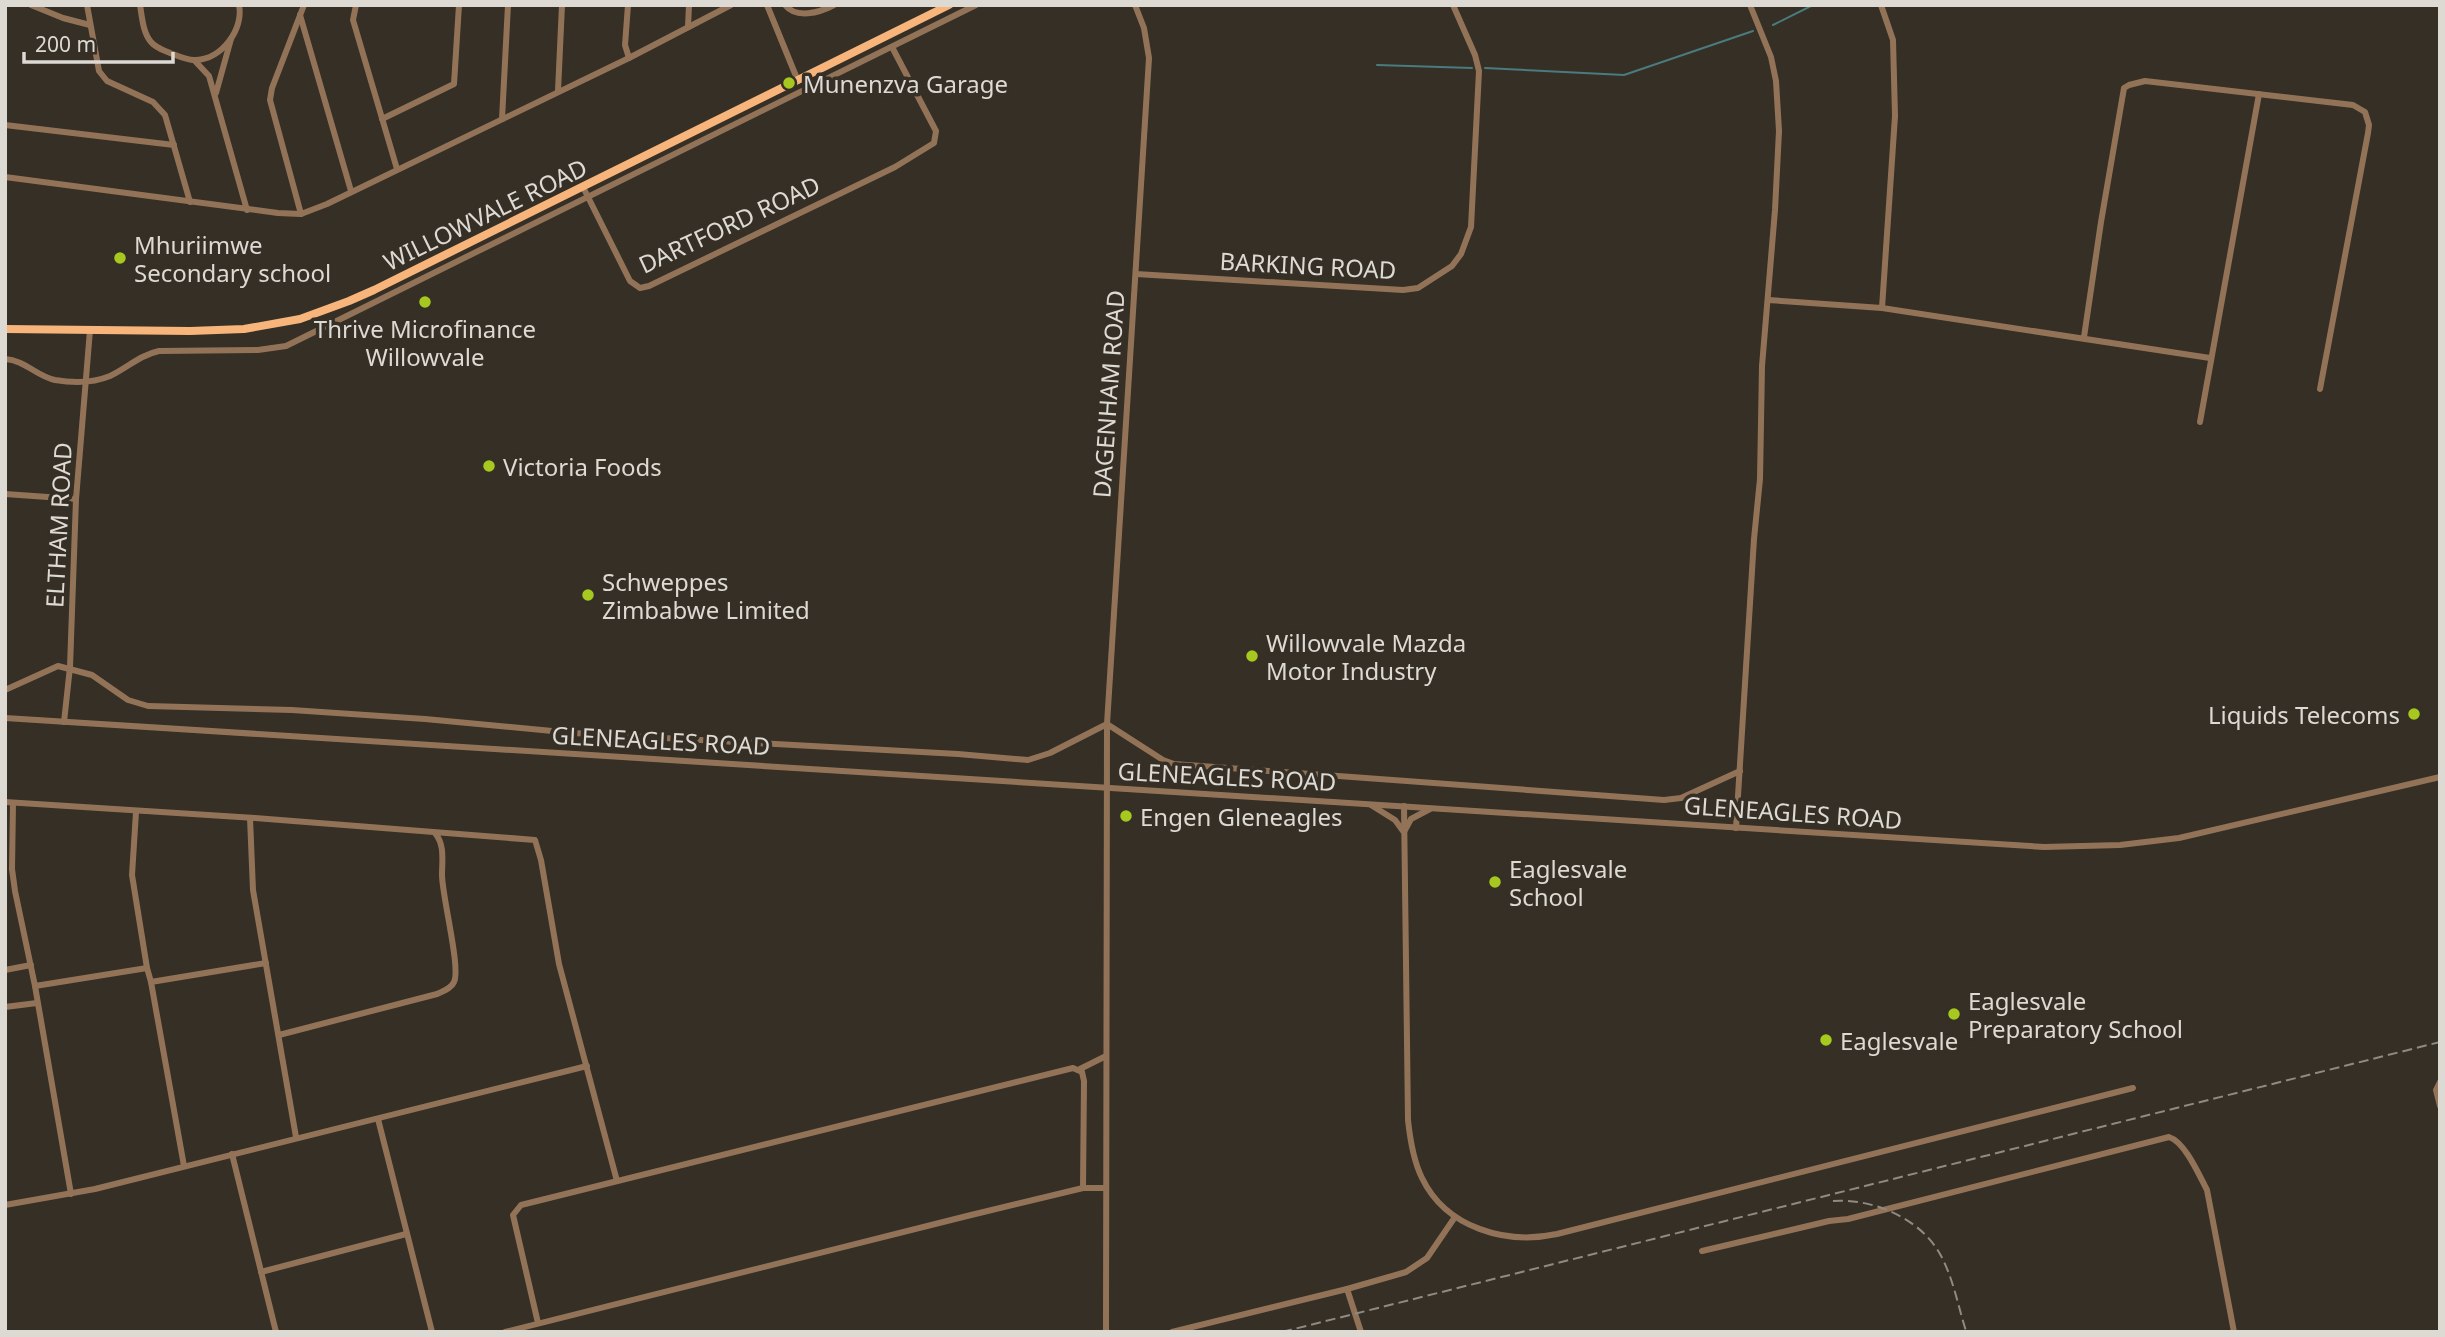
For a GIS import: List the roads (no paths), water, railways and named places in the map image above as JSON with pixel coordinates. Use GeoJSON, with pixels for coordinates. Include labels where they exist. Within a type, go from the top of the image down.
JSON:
{"type":"FeatureCollection","features":[{"type":"Feature","properties":{"kind":"main road","name":"WILLOWVALE ROAD"},"geometry":{"type":"LineString","coordinates":[[5,329],[213,331],[271,326],[300,319],[362,296],[949,5]]}},
{"type":"Feature","properties":{"kind":"street"},"geometry":{"type":"LineString","coordinates":[[31,5],[90,25]]}},
{"type":"Feature","properties":{"kind":"street"},"geometry":{"type":"LineString","coordinates":[[88,5],[99,71],[107,81],[153,102],[165,116],[190,202]]}},
{"type":"Feature","properties":{"kind":"street"},"geometry":{"type":"LineString","coordinates":[[140,5],[146,32],[152,43],[195,61],[206,71],[247,210]]}},
{"type":"Feature","properties":{"kind":"street"},"geometry":{"type":"LineString","coordinates":[[301,214],[270,100],[272,88],[304,5]]}},
{"type":"Feature","properties":{"kind":"street"},"geometry":{"type":"LineString","coordinates":[[356,5],[354,20],[397,169]]}},
{"type":"Feature","properties":{"kind":"street"},"geometry":{"type":"LineString","coordinates":[[382,119],[454,84],[459,5]]}},
{"type":"Feature","properties":{"kind":"street"},"geometry":{"type":"LineString","coordinates":[[502,119],[508,5]]}},
{"type":"Feature","properties":{"kind":"street"},"geometry":{"type":"LineString","coordinates":[[558,91],[562,5]]}},
{"type":"Feature","properties":{"kind":"street"},"geometry":{"type":"LineString","coordinates":[[628,5],[625,45],[629,58]]}},
{"type":"Feature","properties":{"kind":"street"},"geometry":{"type":"LineString","coordinates":[[688,27],[689,5]]}},
{"type":"Feature","properties":{"kind":"street"},"geometry":{"type":"LineString","coordinates":[[5,177],[247,210],[301,214],[629,58],[731,5]]}},
{"type":"Feature","properties":{"kind":"street"},"geometry":{"type":"LineString","coordinates":[[767,5],[798,81]]}},
{"type":"Feature","properties":{"kind":"street"},"geometry":{"type":"LineString","coordinates":[[785,5],[793,12],[811,13],[834,5]]}},
{"type":"Feature","properties":{"kind":"street"},"geometry":{"type":"LineString","coordinates":[[5,359],[24,363],[52,379],[86,382],[111,375],[145,355],[159,351],[258,351],[286,346],[976,5]]}},
{"type":"Feature","properties":{"kind":"street","name":"DAGENHAM ROAD"},"geometry":{"type":"LineString","coordinates":[[1106,1332],[1107,724],[1149,58],[1144,28],[1135,5]]}},
{"type":"Feature","properties":{"kind":"street","name":"BARKING ROAD"},"geometry":{"type":"LineString","coordinates":[[1136,274],[1404,290],[1419,288],[1445,272],[1461,254],[1471,227],[1480,81],[1475,55],[1453,5]]}},
{"type":"Feature","properties":{"kind":"street"},"geometry":{"type":"LineString","coordinates":[[1736,828],[1760,479],[1762,366],[1775,210],[1779,107],[1771,57],[1750,5]]}},
{"type":"Feature","properties":{"kind":"street"},"geometry":{"type":"LineString","coordinates":[[1881,5],[1893,40],[1895,116],[1882,308]]}},
{"type":"Feature","properties":{"kind":"street"},"geometry":{"type":"LineString","coordinates":[[195,61],[210,57],[232,37],[239,26],[240,7]]}},
{"type":"Feature","properties":{"kind":"street"},"geometry":{"type":"LineString","coordinates":[[300,15],[351,191]]}},
{"type":"Feature","properties":{"kind":"street"},"geometry":{"type":"LineString","coordinates":[[216,98],[232,37]]}},
{"type":"Feature","properties":{"kind":"street","name":"DARTFORD ROAD"},"geometry":{"type":"LineString","coordinates":[[583,187],[625,272],[636,286],[644,288],[929,148],[936,139],[936,131],[892,47]]}},
{"type":"Feature","properties":{"kind":"street"},"geometry":{"type":"LineString","coordinates":[[2084,337],[2124,88],[2145,81],[2353,105],[2360,107],[2367,117],[2368,133],[2320,389]]}},
{"type":"Feature","properties":{"kind":"street"},"geometry":{"type":"LineString","coordinates":[[2200,422],[2259,94]]}},
{"type":"Feature","properties":{"kind":"street"},"geometry":{"type":"LineString","coordinates":[[5,125],[174,145]]}},
{"type":"Feature","properties":{"kind":"street"},"geometry":{"type":"LineString","coordinates":[[1768,300],[1882,308],[2210,358]]}},
{"type":"Feature","properties":{"kind":"street","name":"ELTHAM ROAD"},"geometry":{"type":"LineString","coordinates":[[64,722],[70,667],[76,499],[90,330]]}},
{"type":"Feature","properties":{"kind":"street"},"geometry":{"type":"LineString","coordinates":[[5,494],[76,499]]}},
{"type":"Feature","properties":{"kind":"street"},"geometry":{"type":"LineString","coordinates":[[5,690],[58,666],[92,674],[128,700],[148,706],[303,711],[573,733],[1028,760],[1050,753],[1107,724],[1163,760],[1174,764],[1664,800],[1681,798],[1740,771]]}},
{"type":"Feature","properties":{"kind":"street","name":"GLENEAGLES ROAD"},"geometry":{"type":"LineString","coordinates":[[5,718],[2044,847],[2130,845],[2220,830],[2440,777]]}},
{"type":"Feature","properties":{"kind":"street"},"geometry":{"type":"LineString","coordinates":[[71,1194],[12,869],[9,803],[397,828],[435,834],[534,840],[541,860],[559,964],[617,1181]]}},
{"type":"Feature","properties":{"kind":"street"},"geometry":{"type":"LineString","coordinates":[[1369,804],[1395,820],[1404,832]]}},
{"type":"Feature","properties":{"kind":"street"},"geometry":{"type":"LineString","coordinates":[[1404,806],[1410,1141],[1423,1181],[1437,1199],[1455,1217],[1480,1230],[1526,1238],[1550,1236],[2133,1088]]}},
{"type":"Feature","properties":{"kind":"street"},"geometry":{"type":"LineString","coordinates":[[1404,832],[1411,820],[1435,808]]}},
{"type":"Feature","properties":{"kind":"street"},"geometry":{"type":"LineString","coordinates":[[136,812],[132,875],[184,1166]]}},
{"type":"Feature","properties":{"kind":"street"},"geometry":{"type":"LineString","coordinates":[[250,818],[251,875],[296,1137]]}},
{"type":"Feature","properties":{"kind":"street"},"geometry":{"type":"LineString","coordinates":[[279,1035],[437,994],[453,984],[456,980],[443,890],[442,844],[435,834]]}},
{"type":"Feature","properties":{"kind":"street"},"geometry":{"type":"LineString","coordinates":[[151,982],[266,963]]}},
{"type":"Feature","properties":{"kind":"street"},"geometry":{"type":"LineString","coordinates":[[5,970],[31,965]]}},
{"type":"Feature","properties":{"kind":"street"},"geometry":{"type":"LineString","coordinates":[[35,986],[147,968]]}},
{"type":"Feature","properties":{"kind":"street"},"geometry":{"type":"LineString","coordinates":[[5,1007],[37,1003]]}},
{"type":"Feature","properties":{"kind":"street"},"geometry":{"type":"LineString","coordinates":[[538,1323],[513,1215],[521,1205],[1066,1069],[1080,1069],[1107,1056]]}},
{"type":"Feature","properties":{"kind":"street"},"geometry":{"type":"LineString","coordinates":[[5,1205],[71,1194],[587,1066]]}},
{"type":"Feature","properties":{"kind":"street"},"geometry":{"type":"LineString","coordinates":[[1080,1069],[1084,1081],[1083,1188]]}},
{"type":"Feature","properties":{"kind":"street"},"geometry":{"type":"LineString","coordinates":[[2440,1082],[2436,1090],[2440,1106]]}},
{"type":"Feature","properties":{"kind":"street"},"geometry":{"type":"LineString","coordinates":[[378,1119],[432,1332]]}},
{"type":"Feature","properties":{"kind":"street"},"geometry":{"type":"LineString","coordinates":[[1702,1251],[1847,1219],[2169,1137],[2179,1143],[2207,1190],[2234,1332]]}},
{"type":"Feature","properties":{"kind":"street"},"geometry":{"type":"LineString","coordinates":[[232,1154],[276,1332]]}},
{"type":"Feature","properties":{"kind":"street"},"geometry":{"type":"LineString","coordinates":[[505,1332],[1083,1188],[1106,1188]]}},
{"type":"Feature","properties":{"kind":"street"},"geometry":{"type":"LineString","coordinates":[[1172,1332],[1395,1276],[1427,1258],[1455,1217]]}},
{"type":"Feature","properties":{"kind":"street"},"geometry":{"type":"LineString","coordinates":[[261,1272],[407,1234]]}},
{"type":"Feature","properties":{"kind":"street"},"geometry":{"type":"LineString","coordinates":[[1347,1289],[1361,1332]]}},
{"type":"Feature","properties":{"kind":"waterway"},"geometry":{"type":"LineString","coordinates":[[1773,25],[1813,5]]}},
{"type":"Feature","properties":{"kind":"waterway"},"geometry":{"type":"LineString","coordinates":[[1485,68],[1624,75],[1753,31]]}},
{"type":"Feature","properties":{"kind":"waterway"},"geometry":{"type":"LineString","coordinates":[[1377,65],[1472,68]]}},
{"type":"Feature","properties":{"kind":"railway"},"geometry":{"type":"LineString","coordinates":[[1282,1332],[2440,1042]]}},
{"type":"Feature","properties":{"kind":"railway"},"geometry":{"type":"LineString","coordinates":[[1833,1201],[1879,1207],[1894,1213],[1920,1230],[1931,1241],[1945,1263],[1966,1331]]}},
{"type":"Feature","properties":{"kind":"place","name":"Munenzva Garage"},"geometry":{"type":"Point","coordinates":[789,83]}},
{"type":"Feature","properties":{"kind":"place","name":"Mhuriimwe Secondary school"},"geometry":{"type":"Point","coordinates":[120,258]}},
{"type":"Feature","properties":{"kind":"place","name":"Thrive Microfinance Willowvale"},"geometry":{"type":"Point","coordinates":[425,302]}},
{"type":"Feature","properties":{"kind":"place","name":"Victoria Foods"},"geometry":{"type":"Point","coordinates":[489,466]}},
{"type":"Feature","properties":{"kind":"place","name":"Schweppes Zimbabwe Limited"},"geometry":{"type":"Point","coordinates":[588,595]}},
{"type":"Feature","properties":{"kind":"place","name":"Willowvale Mazda Motor Industry"},"geometry":{"type":"Point","coordinates":[1252,656]}},
{"type":"Feature","properties":{"kind":"place","name":"Liquids Telecoms"},"geometry":{"type":"Point","coordinates":[2414,714]}},
{"type":"Feature","properties":{"kind":"place","name":"Engen Gleneagles"},"geometry":{"type":"Point","coordinates":[1126,816]}},
{"type":"Feature","properties":{"kind":"place","name":"Eaglesvale School"},"geometry":{"type":"Point","coordinates":[1495,882]}},
{"type":"Feature","properties":{"kind":"place","name":"Eaglesvale Preparatory School"},"geometry":{"type":"Point","coordinates":[1954,1014]}},
{"type":"Feature","properties":{"kind":"place","name":"Eaglesvale"},"geometry":{"type":"Point","coordinates":[1826,1040]}}]}
